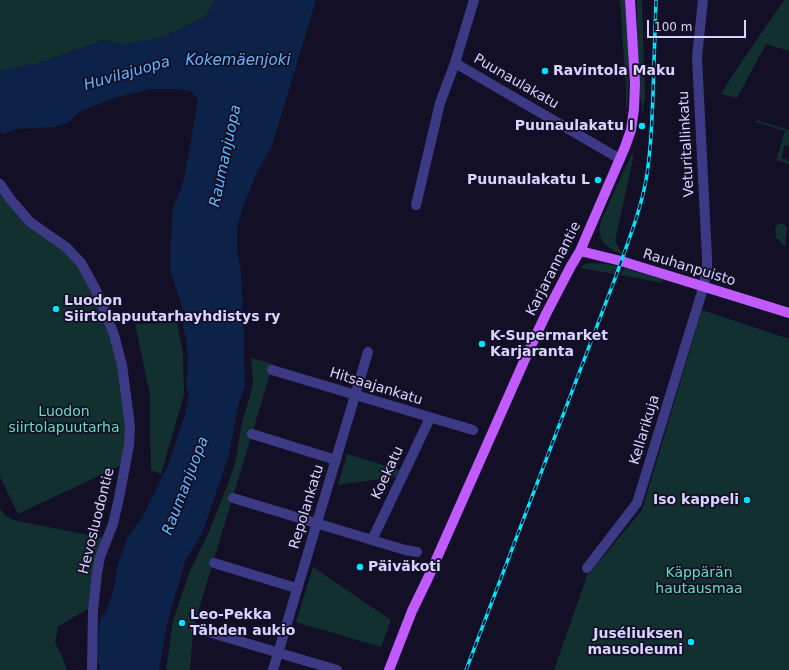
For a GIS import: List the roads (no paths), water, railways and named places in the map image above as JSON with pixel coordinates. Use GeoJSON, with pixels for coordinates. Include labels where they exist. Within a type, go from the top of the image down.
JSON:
{"type":"FeatureCollection","features":[{"type":"Feature","properties":{"kind":"main road","name":"Karjarannantie"},"geometry":{"type":"LineString","coordinates":[[389,670],[412,611],[526,357],[550,307],[580,251],[631,130],[634,109],[635,83],[630,0]]}},
{"type":"Feature","properties":{"kind":"main road","name":"Rauhanpuisto"},"geometry":{"type":"LineString","coordinates":[[580,251],[621,261],[789,313]]}},
{"type":"Feature","properties":{"kind":"street","name":"Puunaulakatu"},"geometry":{"type":"LineString","coordinates":[[474,0],[455,63],[620,159]]}},
{"type":"Feature","properties":{"kind":"street","name":"Veturitallinkatu"},"geometry":{"type":"LineString","coordinates":[[703,0],[697,57],[707,258],[707,270],[703,287]]}},
{"type":"Feature","properties":{"kind":"street"},"geometry":{"type":"LineString","coordinates":[[416,205],[440,103],[455,63]]}},
{"type":"Feature","properties":{"kind":"street","name":"Hevosluodontie"},"geometry":{"type":"LineString","coordinates":[[0,184],[10,200],[30,222],[66,247],[81,263],[95,288],[105,311],[114,335],[122,365],[130,426],[129,445],[113,524],[100,557],[97,573],[93,610],[92,670]]}},
{"type":"Feature","properties":{"kind":"street","name":"Kellarikuja"},"geometry":{"type":"LineString","coordinates":[[587,568],[637,503],[703,287]]}},
{"type":"Feature","properties":{"kind":"street","name":"Repolankatu"},"geometry":{"type":"LineString","coordinates":[[273,670],[296,588],[368,352]]}},
{"type":"Feature","properties":{"kind":"street","name":"Hitsaajankatu"},"geometry":{"type":"LineString","coordinates":[[272,370],[473,430]]}},
{"type":"Feature","properties":{"kind":"street","name":"Koekatu"},"geometry":{"type":"LineString","coordinates":[[372,540],[430,418]]}},
{"type":"Feature","properties":{"kind":"street"},"geometry":{"type":"LineString","coordinates":[[252,434],[336,460]]}},
{"type":"Feature","properties":{"kind":"street"},"geometry":{"type":"LineString","coordinates":[[233,498],[405,550],[417,552]]}},
{"type":"Feature","properties":{"kind":"street"},"geometry":{"type":"LineString","coordinates":[[214,563],[296,588]]}},
{"type":"Feature","properties":{"kind":"street"},"geometry":{"type":"LineString","coordinates":[[195,628],[337,670]]}},
{"type":"Feature","properties":{"kind":"water","name":"Kokemäenjoki"},"geometry":{"type":"Polygon","coordinates":[[[215,0],[316,0],[272,146],[256,174],[243,207],[237,228],[237,250],[241,271],[245,387],[238,406],[229,455],[203,531],[185,562],[167,624],[159,670],[100,670],[97,653],[101,615],[106,613],[114,587],[118,564],[127,538],[142,518],[169,463],[185,417],[189,393],[186,388],[188,361],[186,338],[183,326],[184,313],[171,272],[170,257],[173,206],[181,190],[186,169],[198,100],[191,91],[177,89],[150,89],[111,99],[79,112],[69,122],[55,127],[16,129],[4,134],[0,131],[0,71],[40,63],[104,40],[121,45],[164,37],[205,17],[215,0]]]}},
{"type":"Feature","properties":{"kind":"railway"},"geometry":{"type":"LineString","coordinates":[[466,670],[616,276],[640,204],[648,169],[651,138],[656,0]]}},
{"type":"Feature","properties":{"kind":"place","name":"Ravintola Maku"},"geometry":{"type":"Point","coordinates":[545,71]}},
{"type":"Feature","properties":{"kind":"place","name":"Puunaulakatu I"},"geometry":{"type":"Point","coordinates":[642,126]}},
{"type":"Feature","properties":{"kind":"place","name":"Puunaulakatu L"},"geometry":{"type":"Point","coordinates":[598,180]}},
{"type":"Feature","properties":{"kind":"place","name":"Luodon Siirtolapuutarhayhdistys ry"},"geometry":{"type":"Point","coordinates":[56,309]}},
{"type":"Feature","properties":{"kind":"place","name":"K-Supermarket Karjaranta"},"geometry":{"type":"Point","coordinates":[482,344]}},
{"type":"Feature","properties":{"kind":"place","name":"Iso kappeli"},"geometry":{"type":"Point","coordinates":[747,500]}},
{"type":"Feature","properties":{"kind":"place","name":"Päiväkoti"},"geometry":{"type":"Point","coordinates":[360,567]}},
{"type":"Feature","properties":{"kind":"place","name":"Leo-Pekka Tähden aukio"},"geometry":{"type":"Point","coordinates":[182,623]}},
{"type":"Feature","properties":{"kind":"place","name":"Juséliuksen mausoleumi"},"geometry":{"type":"Point","coordinates":[691,642]}},
{"type":"Feature","properties":{"kind":"water label","name":"Huvilajuopa"},"geometry":{"type":"Point","coordinates":[127,74]}},
{"type":"Feature","properties":{"kind":"water label","name":"Raumanjuopa"},"geometry":{"type":"Point","coordinates":[226,156]}},
{"type":"Feature","properties":{"kind":"water label","name":"Raumanjuopa"},"geometry":{"type":"Point","coordinates":[186,486]}},
{"type":"Feature","properties":{"kind":"park label","name":"Luodon siirtolapuutarha"},"geometry":{"type":"Point","coordinates":[64,420]}},
{"type":"Feature","properties":{"kind":"park label","name":"Käppärän hautausmaa"},"geometry":{"type":"Point","coordinates":[699,582]}}]}
